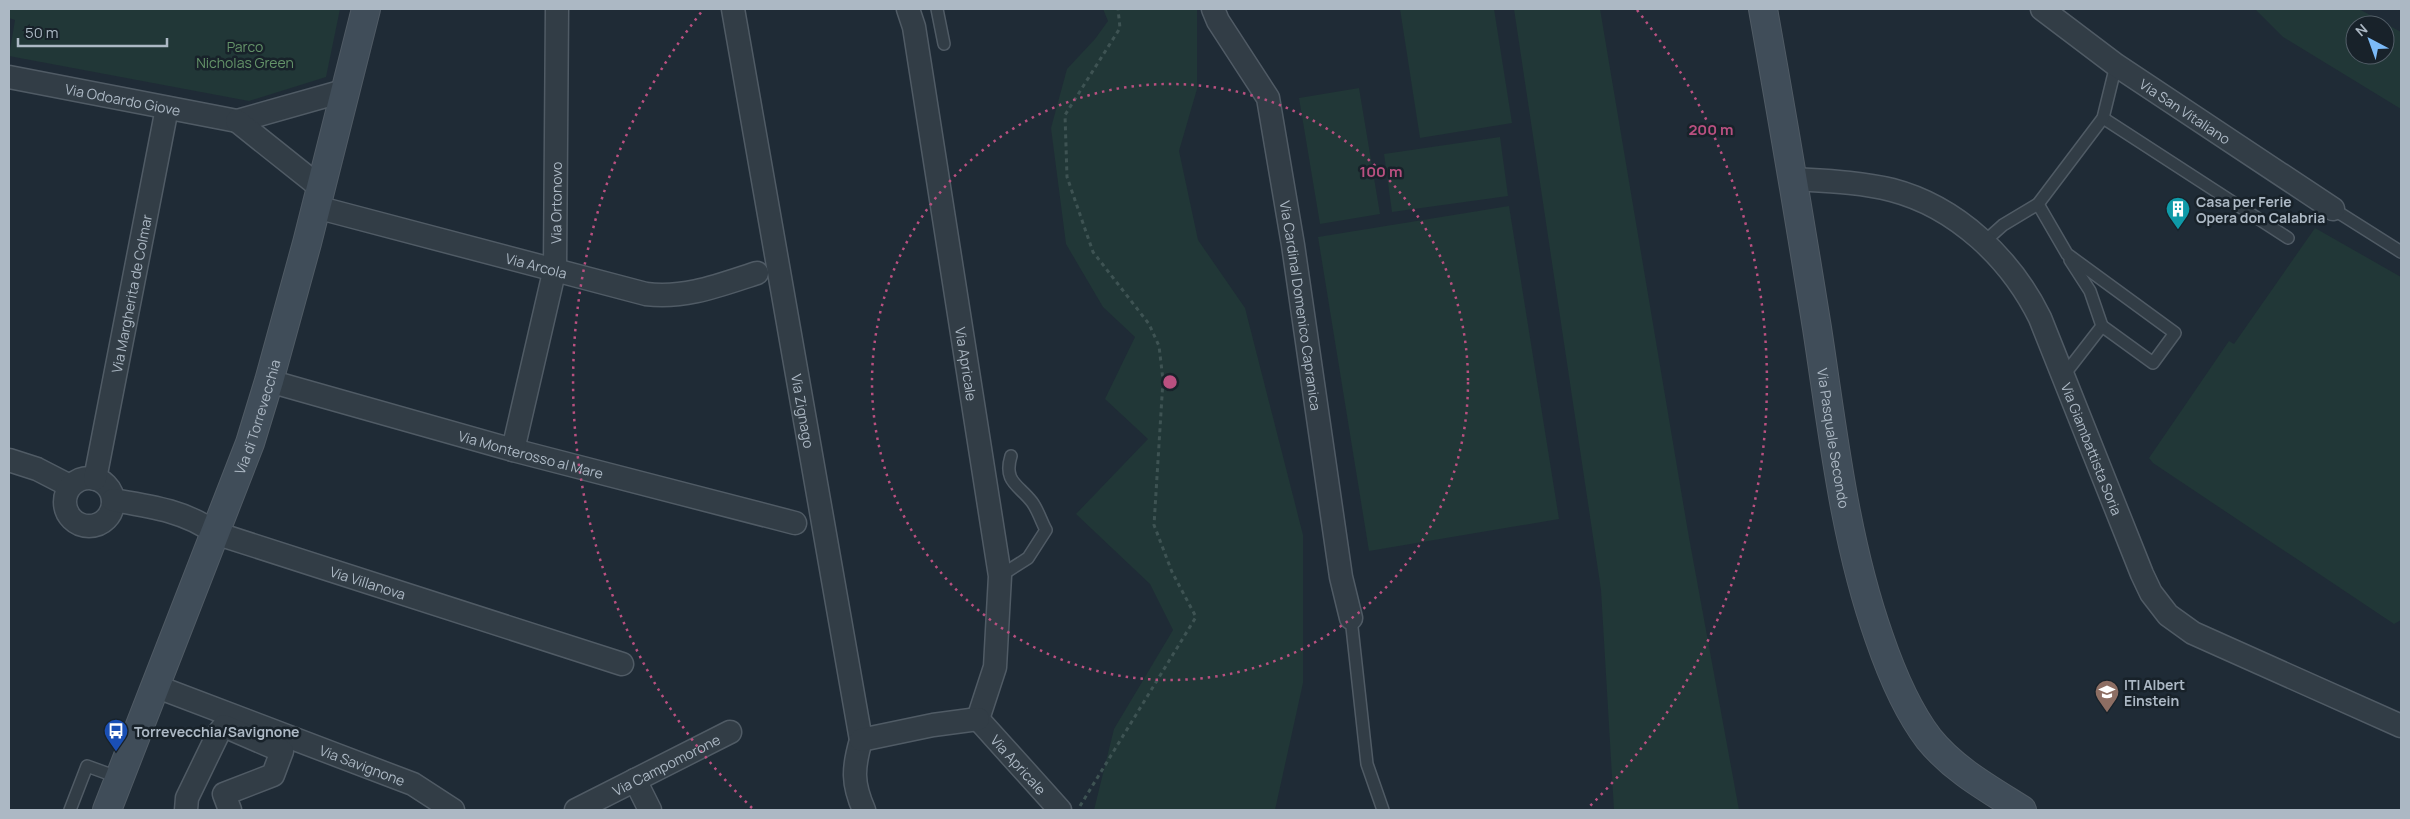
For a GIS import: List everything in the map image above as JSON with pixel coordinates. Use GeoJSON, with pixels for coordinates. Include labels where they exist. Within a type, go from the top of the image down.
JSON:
{"type":"FeatureCollection","features":[{"type":"Feature","properties":{"kind":"street","name":"Via di Torrevecchia"},"geometry":{"type":"LineString","coordinates":[[107,810],[250,443],[269,381],[366,9]]}},
{"type":"Feature","properties":{"kind":"street","name":"Via Ortonovo"},"geometry":{"type":"LineString","coordinates":[[513,450],[555,268],[557,9]]}},
{"type":"Feature","properties":{"kind":"street","name":"Via Zignago"},"geometry":{"type":"LineString","coordinates":[[733,9],[862,740],[855,760],[855,790],[864,810]]}},
{"type":"Feature","properties":{"kind":"street","name":"Via Apricale"},"geometry":{"type":"LineString","coordinates":[[908,9],[914,27],[922,76],[1000,576],[996,667],[978,719],[1060,810]]}},
{"type":"Feature","properties":{"kind":"street","name":"Via Cardinal Domenico Capranica"},"geometry":{"type":"LineString","coordinates":[[1213,9],[1218,21],[1268,98],[1293,244],[1341,577],[1351,618]]}},
{"type":"Feature","properties":{"kind":"street","name":"Via Pasquale Secondo"},"geometry":{"type":"LineString","coordinates":[[1763,9],[1794,180],[1842,489],[1859,570],[1882,645],[1907,703],[1926,735],[1940,751],[1966,774],[2022,810]]}},
{"type":"Feature","properties":{"kind":"street","name":"Via San Vitaliano"},"geometry":{"type":"LineString","coordinates":[[2042,9],[2116,65],[2333,209]]}},
{"type":"Feature","properties":{"kind":"street","name":"Via Odoardo Giove"},"geometry":{"type":"LineString","coordinates":[[9,77],[237,121],[346,90]]}},
{"type":"Feature","properties":{"kind":"street","name":"Via Margherita de Colmar"},"geometry":{"type":"LineString","coordinates":[[95,479],[167,108]]}},
{"type":"Feature","properties":{"kind":"street","name":"Via Odoardo Giove"},"geometry":{"type":"LineString","coordinates":[[237,121],[318,197]]}},
{"type":"Feature","properties":{"kind":"street","name":"Via Giambattista Soria"},"geometry":{"type":"LineString","coordinates":[[1794,180],[1848,183],[1901,193],[1943,212],[1984,242],[2011,272],[2033,304],[2064,375],[2142,574],[2151,593],[2168,615],[2193,633],[2401,726]]}},
{"type":"Feature","properties":{"kind":"street","name":"Via Arcola"},"geometry":{"type":"LineString","coordinates":[[318,197],[635,292],[670,296],[704,290],[757,273]]}},
{"type":"Feature","properties":{"kind":"street","name":"Via Monterosso al Mare"},"geometry":{"type":"LineString","coordinates":[[269,381],[513,450],[795,523]]}},
{"type":"Feature","properties":{"kind":"street"},"geometry":{"type":"LineString","coordinates":[[9,460],[37,469],[70,486]]}},
{"type":"Feature","properties":{"kind":"street"},"geometry":{"type":"LineString","coordinates":[[81,479],[95,479],[108,486],[113,500],[109,516],[95,526],[79,524],[68,515],[65,508],[67,493],[70,486],[81,479]]}},
{"type":"Feature","properties":{"kind":"street","name":"Via Villanova"},"geometry":{"type":"LineString","coordinates":[[113,500],[151,506],[186,517],[204,525],[215,533],[622,664]]}},
{"type":"Feature","properties":{"kind":"street","name":"Via Savignone"},"geometry":{"type":"LineString","coordinates":[[155,686],[413,784],[440,800],[452,810]]}},
{"type":"Feature","properties":{"kind":"street"},"geometry":{"type":"LineString","coordinates":[[862,740],[933,725],[978,719]]}},
{"type":"Feature","properties":{"kind":"street"},"geometry":{"type":"LineString","coordinates":[[186,810],[187,798],[218,734],[224,726],[282,751],[273,775],[224,794],[230,810]]}},
{"type":"Feature","properties":{"kind":"street","name":"Via Campomorone"},"geometry":{"type":"LineString","coordinates":[[576,810],[730,732]]}},
{"type":"Feature","properties":{"kind":"street"},"geometry":{"type":"LineString","coordinates":[[635,780],[650,810]]}},
{"type":"Feature","properties":{"kind":"lane"},"geometry":{"type":"LineString","coordinates":[[937,9],[944,44]]}},
{"type":"Feature","properties":{"kind":"lane"},"geometry":{"type":"LineString","coordinates":[[1984,242],[2003,225],[2038,204],[2103,118],[2116,65]]}},
{"type":"Feature","properties":{"kind":"lane"},"geometry":{"type":"LineString","coordinates":[[2103,118],[2288,238]]}},
{"type":"Feature","properties":{"kind":"lane"},"geometry":{"type":"LineString","coordinates":[[2038,204],[2067,254],[2090,291],[2102,326],[2153,363],[2175,333],[2067,254]]}},
{"type":"Feature","properties":{"kind":"lane"},"geometry":{"type":"LineString","coordinates":[[2333,209],[2401,252]]}},
{"type":"Feature","properties":{"kind":"lane"},"geometry":{"type":"LineString","coordinates":[[2064,375],[2102,326]]}},
{"type":"Feature","properties":{"kind":"lane"},"geometry":{"type":"LineString","coordinates":[[1000,576],[1028,558],[1046,530],[1032,502],[1012,482],[1008,467],[1011,456]]}},
{"type":"Feature","properties":{"kind":"lane"},"geometry":{"type":"LineString","coordinates":[[1351,618],[1367,764],[1383,810]]}},
{"type":"Feature","properties":{"kind":"lane"},"geometry":{"type":"LineString","coordinates":[[70,810],[87,766],[120,778]]}},
{"type":"Feature","properties":{"kind":"path"},"geometry":{"type":"LineString","coordinates":[[1077,810],[1196,617],[1172,572],[1154,525],[1163,380],[1159,346],[1149,324],[1093,252],[1067,177],[1065,115],[1120,28],[1118,9]]}},
{"type":"Feature","properties":{"kind":"green space","name":"Parco Nicholas Green"},"geometry":{"type":"Polygon","coordinates":[[[9,9],[340,9],[326,77],[249,101],[9,56],[15,20],[9,18],[9,9]]]}},
{"type":"Feature","properties":{"kind":"green space"},"geometry":{"type":"Polygon","coordinates":[[[1103,9],[1197,9],[1197,89],[1179,151],[1198,240],[1245,308],[1303,535],[1303,683],[1275,810],[1094,810],[1114,729],[1173,630],[1150,584],[1076,514],[1148,439],[1105,399],[1135,337],[1103,307],[1066,244],[1051,128],[1067,69],[1095,39],[1108,21],[1103,9]]]}},
{"type":"Feature","properties":{"kind":"green space"},"geometry":{"type":"Polygon","coordinates":[[[1400,9],[1494,9],[1512,123],[1420,138],[1400,9]]]}},
{"type":"Feature","properties":{"kind":"green space"},"geometry":{"type":"Polygon","coordinates":[[[1514,9],[1600,9],[1688,532],[1739,810],[1614,810],[1601,590],[1514,9]]]}},
{"type":"Feature","properties":{"kind":"green space"},"geometry":{"type":"Polygon","coordinates":[[[2255,9],[2359,9],[2370,15],[2345,15],[2345,65],[2395,65],[2395,29],[2401,32],[2401,109],[2283,37],[2255,9]]]}},
{"type":"Feature","properties":{"kind":"green space"},"geometry":{"type":"Polygon","coordinates":[[[1359,88],[1380,214],[1320,224],[1299,98],[1359,88]]]}},
{"type":"Feature","properties":{"kind":"green space"},"geometry":{"type":"Polygon","coordinates":[[[1500,137],[1508,196],[1392,212],[1384,154],[1500,137]]]}},
{"type":"Feature","properties":{"kind":"green space"},"geometry":{"type":"Polygon","coordinates":[[[1509,206],[1559,519],[1369,551],[1318,237],[1509,206]]]}},
{"type":"Feature","properties":{"kind":"green space"},"geometry":{"type":"Polygon","coordinates":[[[2315,228],[2401,277],[2401,620],[2394,624],[2153,463],[2149,458],[2229,341],[2234,344],[2315,228]]]}},
{"type":"Feature","properties":{"kind":"place","name":"Casa per Ferie Opera don Calabria"},"geometry":{"type":"Point","coordinates":[2178,230]}},
{"type":"Feature","properties":{"kind":"place","name":"ITI Albert Einstein"},"geometry":{"type":"Point","coordinates":[2107,713]}},
{"type":"Feature","properties":{"kind":"place","name":"Torrevecchia/Savignone"},"geometry":{"type":"Point","coordinates":[116,752]}}]}
